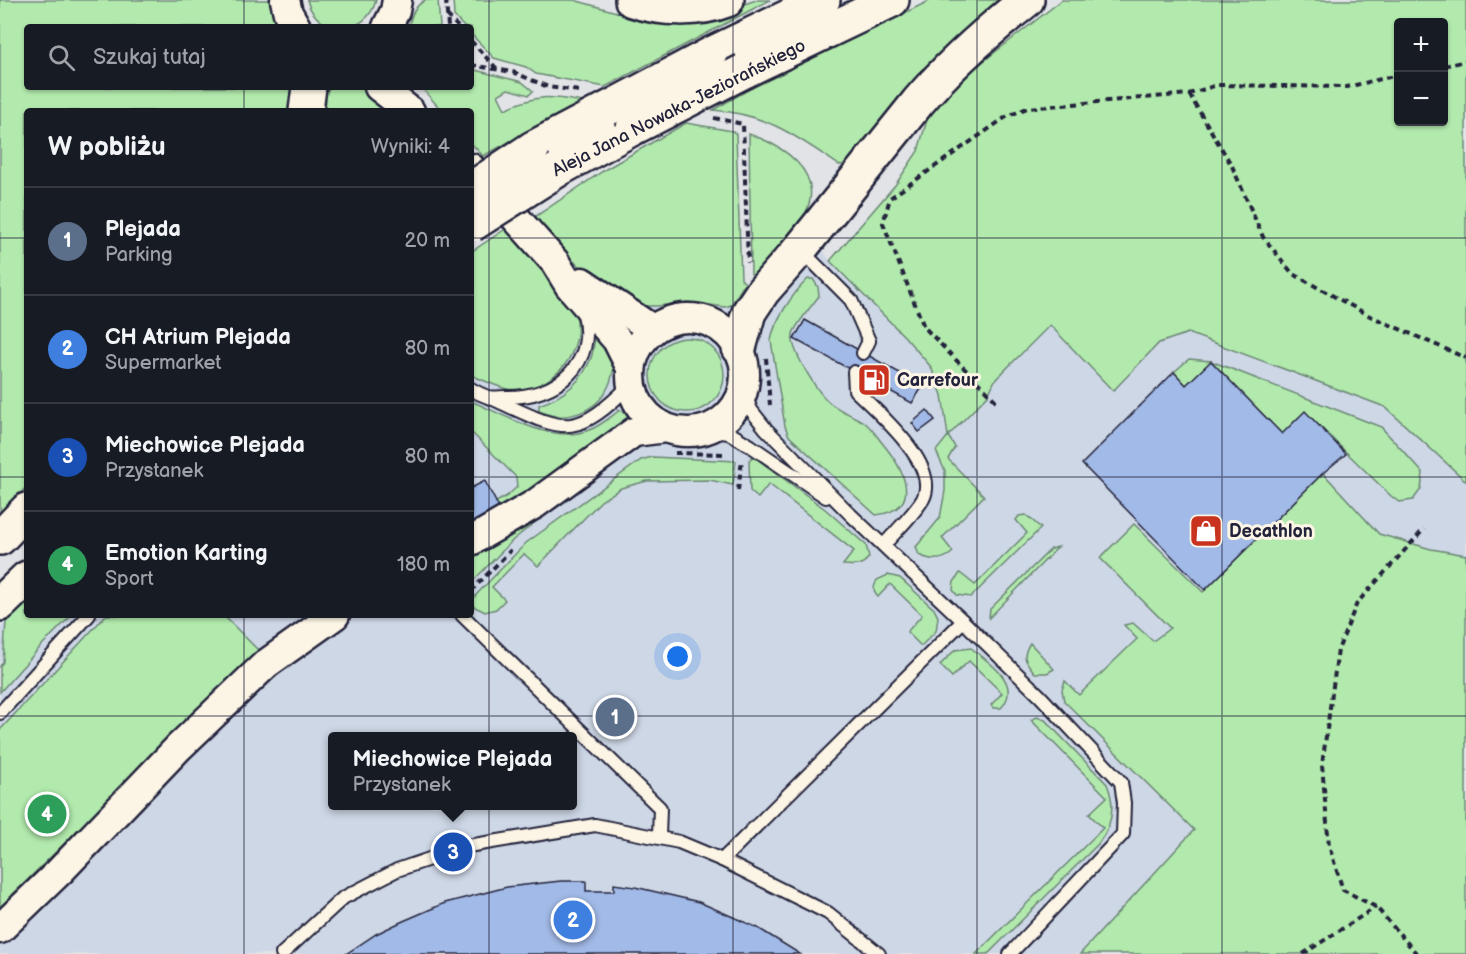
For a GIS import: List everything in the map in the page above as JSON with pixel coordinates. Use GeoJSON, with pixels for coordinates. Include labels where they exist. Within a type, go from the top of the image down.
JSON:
{"type":"FeatureCollection","features":[{"type":"Feature","properties":{"kind":"main road"},"geometry":{"type":"LineString","coordinates":[[633,0],[652,7],[710,7],[727,0]]}},
{"type":"Feature","properties":{"kind":"main road","name":"Aleja Jana Nowaka-Jeziorańskiego"},"geometry":{"type":"LineString","coordinates":[[474,187],[533,148],[711,54],[823,0]]}},
{"type":"Feature","properties":{"kind":"main road","name":"Aleja Jana Nowaka-Jeziorańskiego"},"geometry":{"type":"LineString","coordinates":[[474,223],[559,169],[633,128],[744,71],[892,0]]}},
{"type":"Feature","properties":{"kind":"main road"},"geometry":{"type":"LineString","coordinates":[[739,348],[749,312],[763,291],[800,249],[934,83],[994,27],[1027,0]]}},
{"type":"Feature","properties":{"kind":"main road"},"geometry":{"type":"LineString","coordinates":[[306,108],[309,90]]}},
{"type":"Feature","properties":{"kind":"main road"},"geometry":{"type":"LineString","coordinates":[[0,538],[24,513]]}},
{"type":"Feature","properties":{"kind":"main road"},"geometry":{"type":"LineString","coordinates":[[0,562],[24,540]]}},
{"type":"Feature","properties":{"kind":"main road"},"geometry":{"type":"LineString","coordinates":[[0,604],[24,581]]}},
{"type":"Feature","properties":{"kind":"street"},"geometry":{"type":"LineString","coordinates":[[388,24],[397,0]]}},
{"type":"Feature","properties":{"kind":"street"},"geometry":{"type":"LineString","coordinates":[[383,90],[406,108]]}},
{"type":"Feature","properties":{"kind":"street"},"geometry":{"type":"LineString","coordinates":[[411,90],[423,108]]}},
{"type":"Feature","properties":{"kind":"street"},"geometry":{"type":"LineString","coordinates":[[474,171],[617,340],[631,376],[635,399],[653,421],[679,432],[705,430],[718,424],[738,404],[744,392],[746,369],[739,348],[731,336],[707,320],[693,317],[665,322],[652,330],[642,340],[635,353],[631,376]]}},
{"type":"Feature","properties":{"kind":"street"},"geometry":{"type":"LineString","coordinates":[[562,273],[652,330]]}},
{"type":"Feature","properties":{"kind":"street"},"geometry":{"type":"LineString","coordinates":[[474,539],[535,504],[634,432],[666,428]]}},
{"type":"Feature","properties":{"kind":"street"},"geometry":{"type":"LineString","coordinates":[[0,929],[60,871],[179,747],[267,664],[331,618]]}},
{"type":"Feature","properties":{"kind":"lane"},"geometry":{"type":"LineString","coordinates":[[800,249],[851,300],[869,341],[863,353]]}},
{"type":"Feature","properties":{"kind":"lane"},"geometry":{"type":"LineString","coordinates":[[488,397],[520,398],[547,391],[570,375],[579,363],[586,329],[584,312],[562,273]]}},
{"type":"Feature","properties":{"kind":"lane"},"geometry":{"type":"LineString","coordinates":[[854,372],[855,390],[911,447],[926,482],[923,498],[884,545]]}},
{"type":"Feature","properties":{"kind":"lane"},"geometry":{"type":"LineString","coordinates":[[474,390],[540,421],[558,426],[573,426],[591,419],[609,406],[631,376]]}},
{"type":"Feature","properties":{"kind":"lane"},"geometry":{"type":"LineString","coordinates":[[744,392],[751,410],[766,429],[851,515],[1040,696],[1121,782],[1124,803],[1123,834],[1010,954]]}},
{"type":"Feature","properties":{"kind":"lane"},"geometry":{"type":"LineString","coordinates":[[705,430],[729,433],[851,515]]}},
{"type":"Feature","properties":{"kind":"lane"},"geometry":{"type":"LineString","coordinates":[[0,713],[86,618]]}},
{"type":"Feature","properties":{"kind":"lane"},"geometry":{"type":"LineString","coordinates":[[465,618],[660,808],[659,836]]}},
{"type":"Feature","properties":{"kind":"lane"},"geometry":{"type":"LineString","coordinates":[[722,860],[963,621]]}},
{"type":"Feature","properties":{"kind":"lane"},"geometry":{"type":"LineString","coordinates":[[282,954],[343,898],[397,870],[468,846],[596,825],[659,836],[722,860],[828,913],[879,954]]}},
{"type":"Feature","properties":{"kind":"path"},"geometry":{"type":"LineString","coordinates":[[446,0],[448,24]]}},
{"type":"Feature","properties":{"kind":"path"},"geometry":{"type":"LineString","coordinates":[[447,15],[455,24]]}},
{"type":"Feature","properties":{"kind":"path"},"geometry":{"type":"LineString","coordinates":[[474,44],[498,69]]}},
{"type":"Feature","properties":{"kind":"path"},"geometry":{"type":"LineString","coordinates":[[1448,65],[1466,61]]}},
{"type":"Feature","properties":{"kind":"path"},"geometry":{"type":"LineString","coordinates":[[996,401],[924,327],[883,223],[890,198],[1006,117],[1027,108],[1189,94],[1217,85],[1347,87],[1394,76]]}},
{"type":"Feature","properties":{"kind":"path"},"geometry":{"type":"LineString","coordinates":[[1189,94],[1232,166],[1263,237],[1293,274],[1370,316],[1466,358]]}},
{"type":"Feature","properties":{"kind":"path"},"geometry":{"type":"LineString","coordinates":[[738,490],[743,457]]}},
{"type":"Feature","properties":{"kind":"path"},"geometry":{"type":"LineString","coordinates":[[1417,954],[1376,907],[1343,890],[1329,846],[1322,765],[1338,650],[1357,603],[1424,529]]}},
{"type":"Feature","properties":{"kind":"path"},"geometry":{"type":"LineString","coordinates":[[1303,954],[1376,907]]}},
{"type":"Feature","properties":{"kind":"shaded area"},"geometry":{"type":"Polygon","coordinates":[[[543,209],[586,259],[719,293],[733,301],[797,221],[812,234],[830,261],[905,337],[931,367],[942,395],[948,436],[988,395],[995,380],[1096,281],[1466,425],[1466,566],[1204,819],[1080,954],[0,954],[0,629],[24,602],[24,618],[474,618],[474,251],[543,209]]]}},
{"type":"Feature","properties":{"kind":"green space"},"geometry":{"type":"Polygon","coordinates":[[[0,0],[269,0],[275,24],[24,24],[24,90],[294,90],[290,108],[24,108],[24,489],[0,515],[0,0]]]}},
{"type":"Feature","properties":{"kind":"green space"},"geometry":{"type":"Polygon","coordinates":[[[307,0],[376,0],[371,12],[357,24],[327,24],[312,12],[307,0]]]}},
{"type":"Feature","properties":{"kind":"green space"},"geometry":{"type":"Polygon","coordinates":[[[425,0],[438,0],[440,24],[410,24],[418,5],[425,0]]]}},
{"type":"Feature","properties":{"kind":"green space"},"geometry":{"type":"Polygon","coordinates":[[[453,0],[574,0],[641,19],[725,11],[756,0],[770,0],[605,87],[536,74],[526,67],[494,58],[474,37],[474,24],[461,24],[454,16],[453,0]]]}},
{"type":"Feature","properties":{"kind":"green space"},"geometry":{"type":"Polygon","coordinates":[[[931,0],[1015,0],[848,164],[839,165],[794,136],[765,122],[732,112],[713,110],[746,91],[931,0]]]}},
{"type":"Feature","properties":{"kind":"green space"},"geometry":{"type":"Polygon","coordinates":[[[1062,0],[1466,0],[1466,481],[1385,407],[1188,333],[1159,343],[1113,391],[1050,325],[995,380],[988,395],[948,436],[942,395],[931,367],[905,337],[830,261],[896,184],[918,151],[929,113],[962,78],[1062,0]]]}},
{"type":"Feature","properties":{"kind":"green space"},"geometry":{"type":"Polygon","coordinates":[[[474,70],[522,82],[533,91],[529,95],[508,89],[498,95],[505,109],[526,101],[544,98],[583,102],[483,156],[474,146],[474,108],[439,108],[424,90],[474,90],[474,70]]]}},
{"type":"Feature","properties":{"kind":"green space"},"geometry":{"type":"Polygon","coordinates":[[[328,90],[371,90],[392,108],[320,108],[324,93],[328,90]]]}},
{"type":"Feature","properties":{"kind":"green space"},"geometry":{"type":"Polygon","coordinates":[[[686,123],[732,131],[736,134],[741,279],[745,283],[731,305],[725,307],[688,302],[635,306],[600,284],[563,252],[535,217],[606,169],[686,123]]]}},
{"type":"Feature","properties":{"kind":"green space"},"geometry":{"type":"Polygon","coordinates":[[[749,134],[774,145],[797,162],[805,172],[810,184],[810,197],[803,217],[754,277],[751,274],[749,134]]]}},
{"type":"Feature","properties":{"kind":"green space"},"geometry":{"type":"Polygon","coordinates":[[[507,228],[573,306],[577,320],[577,334],[569,359],[561,370],[538,386],[524,390],[504,388],[474,376],[474,250],[507,228]]]}},
{"type":"Feature","properties":{"kind":"green space"},"geometry":{"type":"Polygon","coordinates":[[[808,279],[813,279],[818,287],[819,296],[794,330],[795,349],[805,370],[824,397],[837,408],[868,425],[897,464],[905,486],[905,496],[901,505],[891,511],[876,515],[789,436],[785,426],[771,341],[785,308],[808,279]]]}},
{"type":"Feature","properties":{"kind":"green space"},"geometry":{"type":"Polygon","coordinates":[[[597,335],[615,363],[603,395],[596,403],[580,413],[561,416],[539,410],[539,405],[564,393],[577,381],[591,358],[597,335]]]}},
{"type":"Feature","properties":{"kind":"green space"},"geometry":{"type":"Polygon","coordinates":[[[687,338],[701,341],[713,349],[721,361],[724,375],[721,389],[713,401],[701,409],[687,412],[673,409],[661,401],[653,389],[650,375],[653,361],[661,349],[673,341],[687,338]]]}},
{"type":"Feature","properties":{"kind":"green space"},"geometry":{"type":"Polygon","coordinates":[[[1189,359],[1211,361],[1381,427],[1423,473],[1421,489],[1413,500],[1399,502],[1305,412],[1282,434],[1211,362],[1186,385],[1174,372],[1189,359]]]}},
{"type":"Feature","properties":{"kind":"green space"},"geometry":{"type":"Polygon","coordinates":[[[474,402],[529,426],[560,434],[575,434],[593,428],[620,410],[626,413],[627,418],[589,449],[521,497],[499,508],[496,502],[517,487],[516,477],[474,435],[474,402]]]}},
{"type":"Feature","properties":{"kind":"green space"},"geometry":{"type":"Polygon","coordinates":[[[948,436],[955,447],[948,459],[984,496],[942,538],[953,552],[937,559],[919,555],[916,547],[940,518],[945,491],[945,471],[936,451],[948,436]]]}},
{"type":"Feature","properties":{"kind":"green space"},"geometry":{"type":"Polygon","coordinates":[[[753,456],[825,509],[866,545],[869,557],[864,563],[843,565],[854,551],[769,484],[758,498],[750,491],[749,461],[753,456]]]}},
{"type":"Feature","properties":{"kind":"green space"},"geometry":{"type":"Polygon","coordinates":[[[652,457],[736,461],[733,485],[710,480],[647,481],[621,488],[601,501],[538,566],[524,554],[492,587],[505,600],[496,609],[485,612],[474,606],[474,598],[477,594],[526,543],[641,460],[652,457]]]}},
{"type":"Feature","properties":{"kind":"green space"},"geometry":{"type":"Polygon","coordinates":[[[1323,473],[1379,534],[1431,549],[1466,555],[1466,954],[1080,954],[1194,830],[1064,701],[1062,690],[1065,681],[1079,695],[1137,639],[1124,625],[1133,623],[1153,641],[1170,628],[1100,558],[1134,524],[1203,592],[1323,473]]]}},
{"type":"Feature","properties":{"kind":"green space"},"geometry":{"type":"Polygon","coordinates":[[[563,500],[513,540],[474,580],[474,552],[563,500]]]}},
{"type":"Feature","properties":{"kind":"green space"},"geometry":{"type":"Polygon","coordinates":[[[1026,515],[1041,528],[971,597],[957,595],[953,590],[954,582],[960,573],[975,585],[1027,533],[1016,520],[1019,516],[1026,515]]]}},
{"type":"Feature","properties":{"kind":"green space"},"geometry":{"type":"Polygon","coordinates":[[[1058,547],[989,618],[990,609],[1051,549],[1058,547]]]}},
{"type":"Feature","properties":{"kind":"green space"},"geometry":{"type":"Polygon","coordinates":[[[888,575],[900,578],[934,609],[938,617],[936,631],[921,646],[907,632],[922,615],[890,584],[878,597],[874,591],[877,580],[888,575]]]}},
{"type":"Feature","properties":{"kind":"green space"},"geometry":{"type":"Polygon","coordinates":[[[24,602],[24,618],[69,618],[0,692],[0,666],[3,662],[6,622],[24,602]]]}},
{"type":"Feature","properties":{"kind":"green space"},"geometry":{"type":"Polygon","coordinates":[[[103,618],[226,618],[259,651],[0,907],[0,730],[103,618]]]}},
{"type":"Feature","properties":{"kind":"green space"},"geometry":{"type":"Polygon","coordinates":[[[1030,643],[1054,669],[1047,673],[1035,673],[1025,659],[1030,643]]]}},
{"type":"Feature","properties":{"kind":"green space"},"geometry":{"type":"Polygon","coordinates":[[[971,648],[995,667],[1006,682],[1007,699],[1001,708],[993,708],[991,705],[1002,693],[969,661],[952,677],[940,665],[955,650],[971,648]]]}},
{"type":"Feature","properties":{"kind":"green space"},"geometry":{"type":"Polygon","coordinates":[[[1037,717],[1045,720],[1107,784],[1112,800],[1112,815],[1107,830],[1098,844],[988,954],[976,954],[1103,828],[1089,814],[1107,797],[1031,720],[1037,717]]]}},
{"type":"Feature","properties":{"kind":"building"},"geometry":{"type":"Polygon","coordinates":[[[805,320],[923,386],[912,403],[794,339],[805,320]]]}},
{"type":"Feature","properties":{"kind":"building","name":"Decathlon"},"geometry":{"type":"Polygon","coordinates":[[[1211,361],[1282,434],[1305,411],[1346,454],[1323,473],[1205,590],[1082,464],[1174,372],[1186,385],[1211,361]]]}},
{"type":"Feature","properties":{"kind":"building"},"geometry":{"type":"Polygon","coordinates":[[[927,410],[935,420],[919,432],[912,423],[927,410]]]}},
{"type":"Feature","properties":{"kind":"building"},"geometry":{"type":"Polygon","coordinates":[[[485,481],[499,508],[474,522],[474,486],[485,481]]]}},
{"type":"Feature","properties":{"kind":"building"},"geometry":{"type":"Polygon","coordinates":[[[561,881],[586,881],[586,891],[614,891],[614,884],[699,902],[758,928],[800,954],[346,954],[376,934],[445,903],[507,887],[561,881]]]}},
{"type":"Feature","properties":{"kind":"place","name":"Carrefour"},"geometry":{"type":"Point","coordinates":[874,380]}},
{"type":"Feature","properties":{"kind":"place","name":"Decathlon"},"geometry":{"type":"Point","coordinates":[1206,531]}},
{"type":"Feature","properties":{"kind":"place","name":"Plejada"},"geometry":{"type":"Point","coordinates":[615,717]}},
{"type":"Feature","properties":{"kind":"place","name":"Emotion Karting"},"geometry":{"type":"Point","coordinates":[47,814]}},
{"type":"Feature","properties":{"kind":"place","name":"Miechowice Plejada"},"geometry":{"type":"Point","coordinates":[453,852]}},
{"type":"Feature","properties":{"kind":"place","name":"CH Atrium Plejada"},"geometry":{"type":"Point","coordinates":[573,920]}}]}
